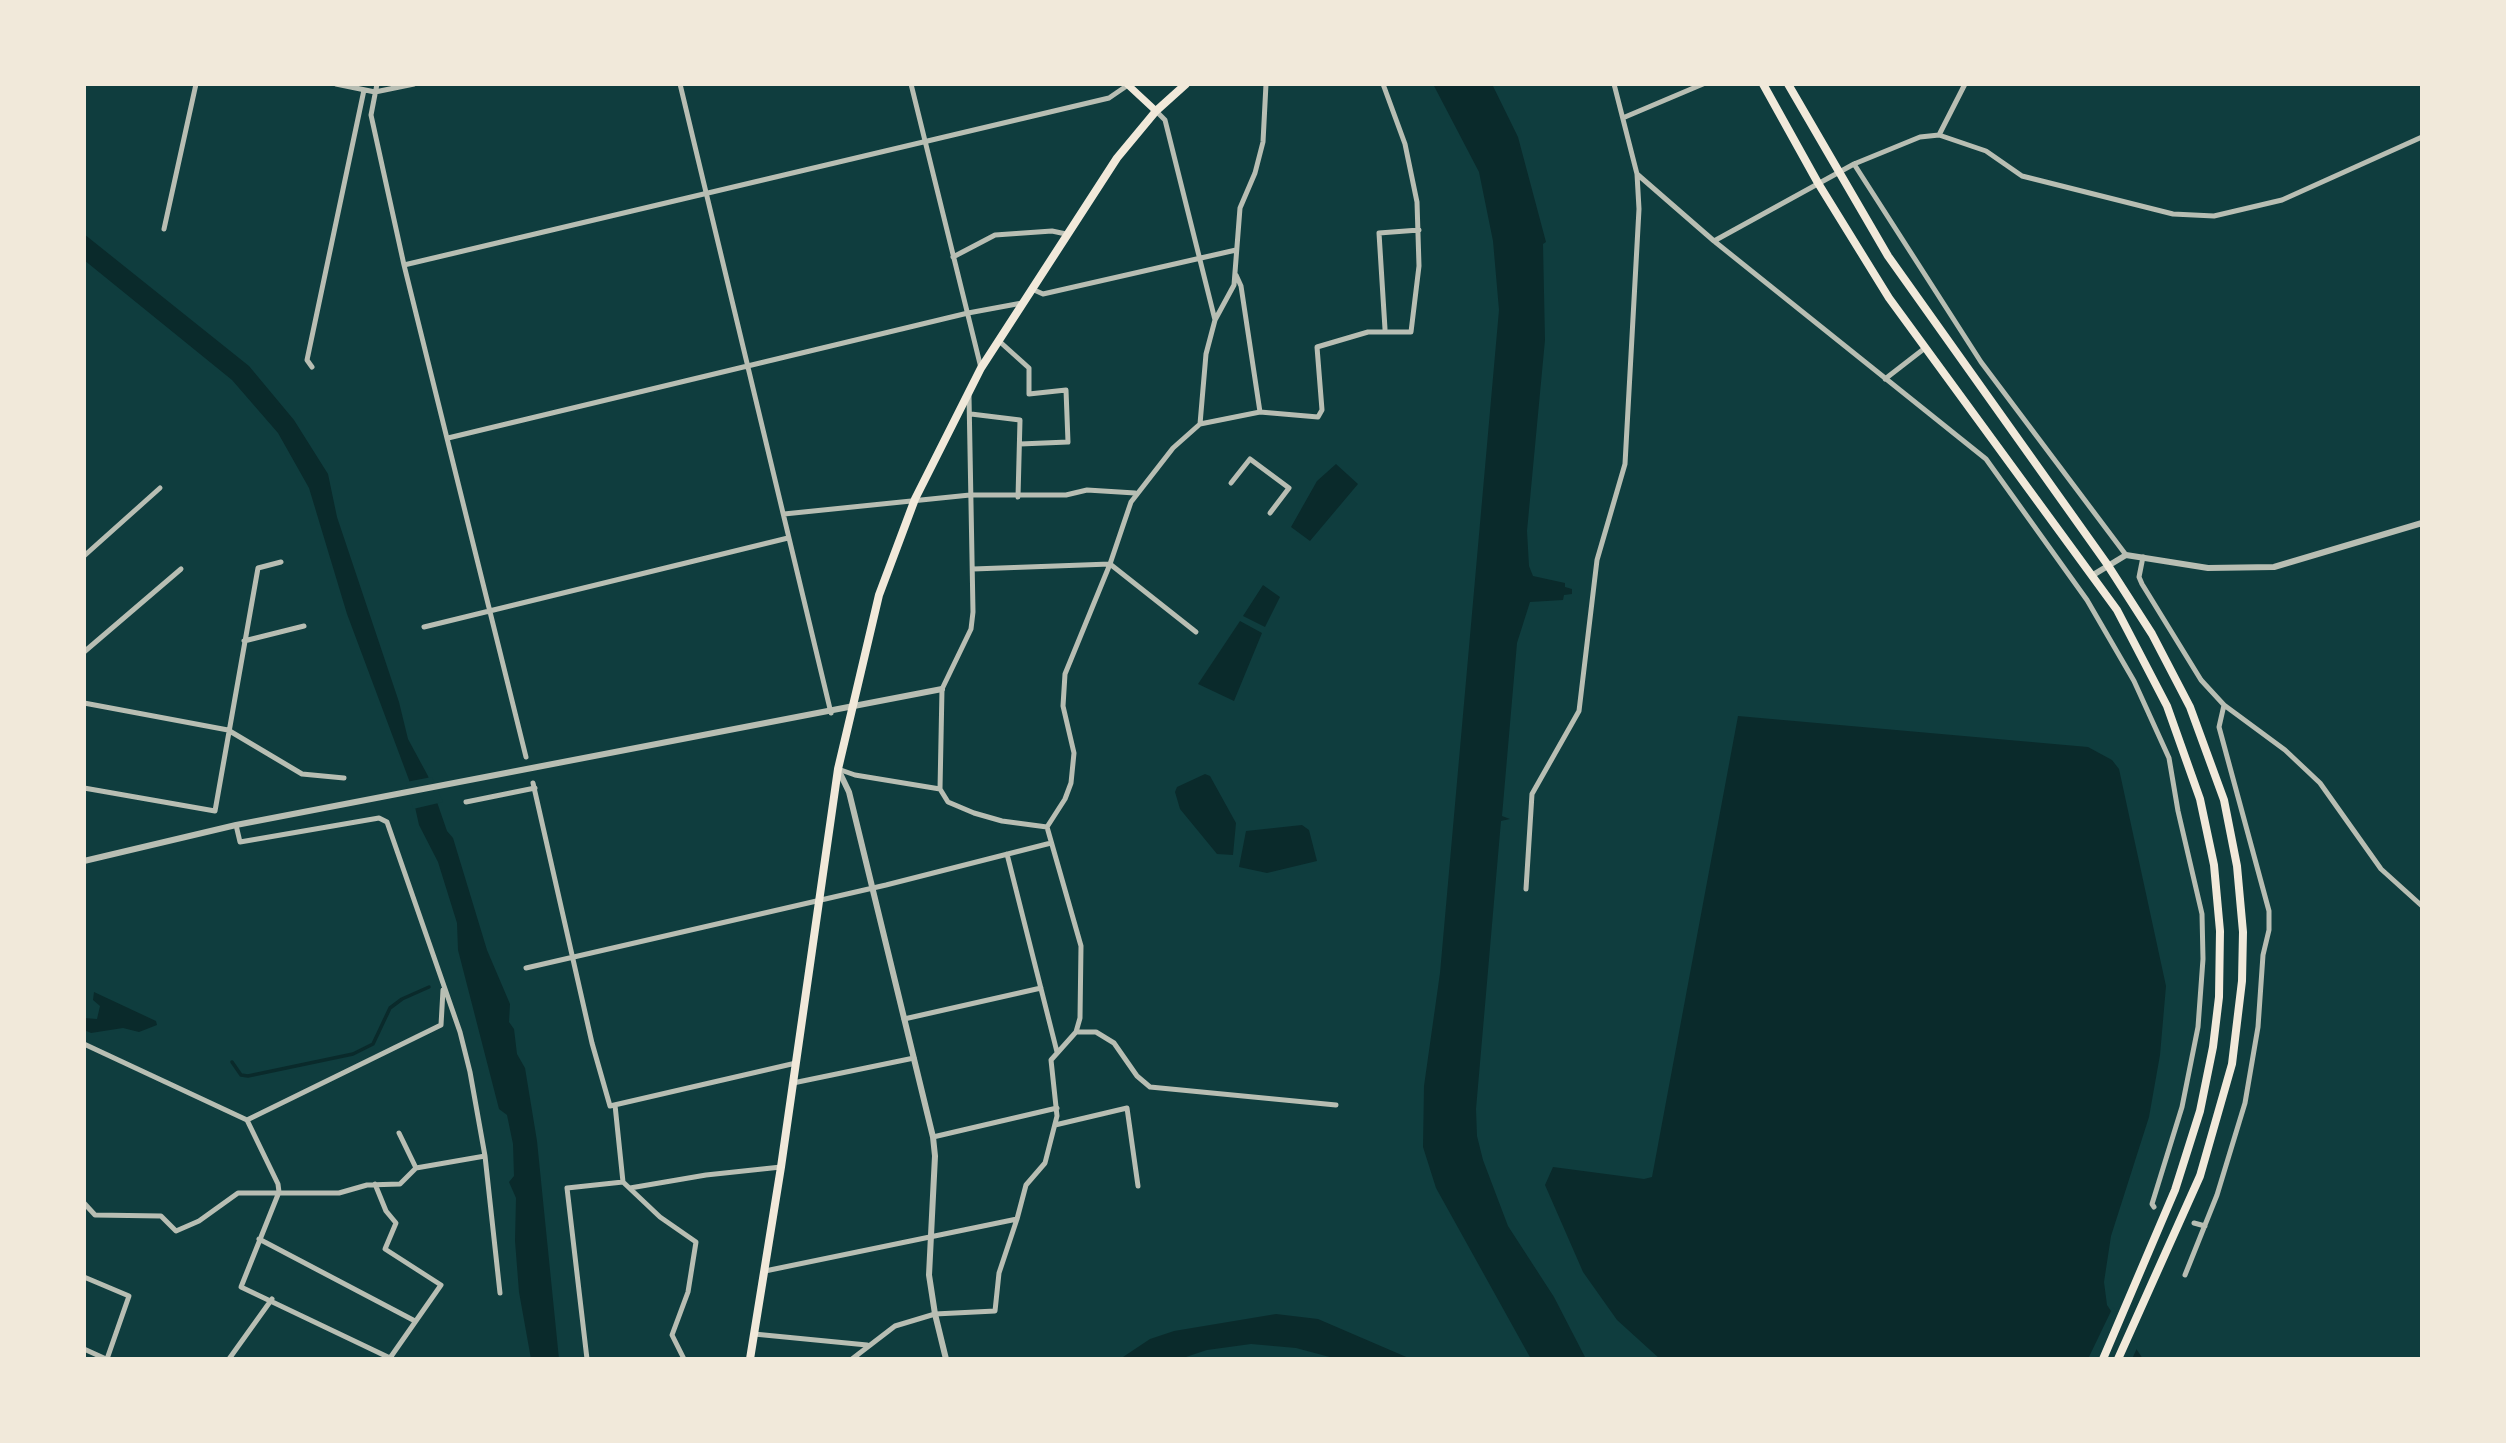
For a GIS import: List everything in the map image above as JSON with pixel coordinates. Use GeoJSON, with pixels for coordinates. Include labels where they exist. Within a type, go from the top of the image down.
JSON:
{"type":"FeatureCollection","features":[{"type":"Feature","properties":{"kind":"main road"},"geometry":{"type":"LineString","coordinates":[[750,1359],[781,1167],[838,769],[878,595],[915,499],[981,368],[1117,158],[1156,111],[1186,84]]}},
{"type":"Feature","properties":{"kind":"main road"},"geometry":{"type":"LineString","coordinates":[[1763,84],[1818,183],[1889,298],[2093,575],[2146,662],[2186,752],[2211,848],[2220,931],[2216,1030],[2200,1111],[2169,1206],[2103,1359]]}},
{"type":"Feature","properties":{"kind":"main road"},"geometry":{"type":"LineString","coordinates":[[1788,84],[1888,256],[2107,564],[2168,663],[2209,753],[2233,841],[2243,932],[2240,1015],[2221,1113],[2187,1207],[2118,1359]]}},
{"type":"Feature","properties":{"kind":"main road"},"geometry":{"type":"LineString","coordinates":[[1128,85],[1156,111]]}},
{"type":"Feature","properties":{"kind":"street"},"geometry":{"type":"LineString","coordinates":[[164,229],[196,84]]}},
{"type":"Feature","properties":{"kind":"street"},"geometry":{"type":"LineString","coordinates":[[337,84],[375,93],[414,84]]}},
{"type":"Feature","properties":{"kind":"street"},"geometry":{"type":"LineString","coordinates":[[377,84],[371,115],[404,265],[526,757]]}},
{"type":"Feature","properties":{"kind":"street"},"geometry":{"type":"LineString","coordinates":[[680,84],[831,713]]}},
{"type":"Feature","properties":{"kind":"street"},"geometry":{"type":"LineString","coordinates":[[911,84],[981,368]]}},
{"type":"Feature","properties":{"kind":"street"},"geometry":{"type":"LineString","coordinates":[[1200,424],[1201,381],[1216,320],[1236,275],[1240,208],[1255,173],[1263,142],[1266,84]]}},
{"type":"Feature","properties":{"kind":"street"},"geometry":{"type":"LineString","coordinates":[[852,1359],[895,1326],[935,1314],[995,1311],[999,1273],[1026,1185],[1045,1163],[1057,1108],[1051,1060],[1076,1032],[1080,1018],[1081,946],[1047,827],[1065,799],[1071,783],[1074,753],[1063,706],[1065,674],[1110,564],[1135,493],[1173,448],[1200,424],[1260,412],[1318,417],[1322,410],[1317,347],[1385,329],[1411,332],[1419,266],[1419,230],[1405,144],[1383,84]]}},
{"type":"Feature","properties":{"kind":"street"},"geometry":{"type":"LineString","coordinates":[[1526,889],[1532,794],[1579,710],[1597,560],[1625,464],[1638,262],[1637,174],[1625,117],[1614,84]]}},
{"type":"Feature","properties":{"kind":"street"},"geometry":{"type":"LineString","coordinates":[[1625,117],[1703,84]]}},
{"type":"Feature","properties":{"kind":"street"},"geometry":{"type":"LineString","coordinates":[[1939,135],[1965,84]]}},
{"type":"Feature","properties":{"kind":"street"},"geometry":{"type":"LineString","coordinates":[[404,265],[1109,98],[1128,85]]}},
{"type":"Feature","properties":{"kind":"street"},"geometry":{"type":"LineString","coordinates":[[312,367],[307,360],[364,90]]}},
{"type":"Feature","properties":{"kind":"street"},"geometry":{"type":"LineString","coordinates":[[1156,111],[1165,120],[1216,320]]}},
{"type":"Feature","properties":{"kind":"street"},"geometry":{"type":"LineString","coordinates":[[1714,241],[1854,164],[1920,137],[1939,135],[1986,151],[2022,176],[2173,214],[2214,216],[2282,200],[2422,137]]}},
{"type":"Feature","properties":{"kind":"street"},"geometry":{"type":"LineString","coordinates":[[1854,164],[1981,362],[2126,555]]}},
{"type":"Feature","properties":{"kind":"street"},"geometry":{"type":"LineString","coordinates":[[1637,174],[1714,241],[1976,449],[1993,467],[2087,600],[2134,681],[2169,758],[2178,811],[2202,914],[2203,959],[2198,1027],[2174,1138],[2151,1204],[2154,1207]]}},
{"type":"Feature","properties":{"kind":"street"},"geometry":{"type":"LineString","coordinates":[[1385,329],[1379,233],[1419,230]]}},
{"type":"Feature","properties":{"kind":"street"},"geometry":{"type":"LineString","coordinates":[[954,257],[995,235],[1052,231],[1066,234]]}},
{"type":"Feature","properties":{"kind":"street"},"geometry":{"type":"LineString","coordinates":[[1032,288],[1043,294],[1236,250]]}},
{"type":"Feature","properties":{"kind":"street"},"geometry":{"type":"LineString","coordinates":[[1236,275],[1241,286],[1260,412]]}},
{"type":"Feature","properties":{"kind":"street"},"geometry":{"type":"LineString","coordinates":[[448,438],[968,313],[1022,303]]}},
{"type":"Feature","properties":{"kind":"street"},"geometry":{"type":"LineString","coordinates":[[999,341],[1029,368],[1029,394],[1066,390],[1068,442],[1020,444]]}},
{"type":"Feature","properties":{"kind":"street"},"geometry":{"type":"LineString","coordinates":[[1885,379],[1925,348]]}},
{"type":"Feature","properties":{"kind":"street"},"geometry":{"type":"LineString","coordinates":[[968,390],[971,414],[973,569],[971,629],[942,689],[940,789],[948,802],[974,813],[1002,821],[1047,827]]}},
{"type":"Feature","properties":{"kind":"street"},"geometry":{"type":"LineString","coordinates":[[971,414],[1020,420],[1018,497]]}},
{"type":"Feature","properties":{"kind":"street"},"geometry":{"type":"LineString","coordinates":[[1231,483],[1250,459],[1289,488],[1270,513]]}},
{"type":"Feature","properties":{"kind":"street"},"geometry":{"type":"LineString","coordinates":[[84,556],[160,488]]}},
{"type":"Feature","properties":{"kind":"street"},"geometry":{"type":"LineString","coordinates":[[783,514],[970,495],[1066,495],[1087,490],[1135,493]]}},
{"type":"Feature","properties":{"kind":"street"},"geometry":{"type":"LineString","coordinates":[[2093,575],[2107,564],[2126,555],[2208,568],[2274,567],[2422,523]]}},
{"type":"Feature","properties":{"kind":"street"},"geometry":{"type":"LineString","coordinates":[[424,627],[788,538]]}},
{"type":"Feature","properties":{"kind":"street"},"geometry":{"type":"LineString","coordinates":[[2143,557],[2139,577],[2141,583],[2191,666],[2224,705],[2285,750],[2320,783],[2381,869],[2422,906]]}},
{"type":"Feature","properties":{"kind":"street"},"geometry":{"type":"LineString","coordinates":[[84,788],[215,811],[258,568],[281,562]]}},
{"type":"Feature","properties":{"kind":"street"},"geometry":{"type":"LineString","coordinates":[[973,569],[1110,564],[1196,632]]}},
{"type":"Feature","properties":{"kind":"street"},"geometry":{"type":"LineString","coordinates":[[84,652],[181,569]]}},
{"type":"Feature","properties":{"kind":"street"},"geometry":{"type":"LineString","coordinates":[[244,641],[304,626]]}},
{"type":"Feature","properties":{"kind":"street"},"geometry":{"type":"LineString","coordinates":[[84,860],[236,825],[831,713],[942,689]]}},
{"type":"Feature","properties":{"kind":"street"},"geometry":{"type":"LineString","coordinates":[[84,704],[228,730],[302,774],[344,778]]}},
{"type":"Feature","properties":{"kind":"street"},"geometry":{"type":"LineString","coordinates":[[2185,1275],[2205,1226],[2245,1102],[2259,1027],[2263,956],[2269,930],[2269,911],[2219,727],[2224,705]]}},
{"type":"Feature","properties":{"kind":"street"},"geometry":{"type":"LineString","coordinates":[[838,769],[855,775],[940,789]]}},
{"type":"Feature","properties":{"kind":"street"},"geometry":{"type":"LineString","coordinates":[[838,769],[849,792],[933,1138],[935,1156],[929,1275],[946,1359]]}},
{"type":"Feature","properties":{"kind":"street"},"geometry":{"type":"LineString","coordinates":[[466,802],[534,786],[592,1044],[610,1106],[796,1063]]}},
{"type":"Feature","properties":{"kind":"street"},"geometry":{"type":"LineString","coordinates":[[236,825],[240,842],[379,818],[387,822],[444,985],[470,1072],[485,1156],[500,1293]]}},
{"type":"Feature","properties":{"kind":"street"},"geometry":{"type":"LineString","coordinates":[[526,968],[872,888],[1051,843]]}},
{"type":"Feature","properties":{"kind":"street"},"geometry":{"type":"LineString","coordinates":[[1007,854],[1057,1052]]}},
{"type":"Feature","properties":{"kind":"street"},"geometry":{"type":"LineString","coordinates":[[247,1120],[441,1025],[444,985]]}},
{"type":"Feature","properties":{"kind":"street"},"geometry":{"type":"LineString","coordinates":[[904,1019],[1041,988]]}},
{"type":"Feature","properties":{"kind":"street"},"geometry":{"type":"LineString","coordinates":[[1076,1032],[1096,1032],[1114,1043],[1137,1076],[1150,1087],[1336,1105]]}},
{"type":"Feature","properties":{"kind":"street"},"geometry":{"type":"LineString","coordinates":[[84,1044],[247,1120],[279,1192],[242,1287],[272,1299],[390,1358],[442,1285],[385,1249],[396,1223],[386,1211],[375,1184]]}},
{"type":"Feature","properties":{"kind":"street"},"geometry":{"type":"LineString","coordinates":[[793,1083],[914,1058]]}},
{"type":"Feature","properties":{"kind":"street"},"geometry":{"type":"LineString","coordinates":[[615,1105],[623,1182],[660,1217],[696,1242],[688,1292],[672,1335],[684,1359]]}},
{"type":"Feature","properties":{"kind":"street"},"geometry":{"type":"LineString","coordinates":[[933,1138],[1057,1108]]}},
{"type":"Feature","properties":{"kind":"street"},"geometry":{"type":"LineString","coordinates":[[1055,1125],[1127,1108],[1138,1186]]}},
{"type":"Feature","properties":{"kind":"street"},"geometry":{"type":"LineString","coordinates":[[399,1133],[416,1168]]}},
{"type":"Feature","properties":{"kind":"street"},"geometry":{"type":"LineString","coordinates":[[84,1203],[95,1215],[161,1216],[176,1231],[199,1221],[237,1193],[339,1193],[375,1184],[400,1184],[416,1168],[485,1156]]}},
{"type":"Feature","properties":{"kind":"street"},"geometry":{"type":"LineString","coordinates":[[630,1188],[706,1175],[781,1167]]}},
{"type":"Feature","properties":{"kind":"street"},"geometry":{"type":"LineString","coordinates":[[587,1359],[567,1188],[623,1182]]}},
{"type":"Feature","properties":{"kind":"street"},"geometry":{"type":"LineString","coordinates":[[765,1271],[1017,1219]]}},
{"type":"Feature","properties":{"kind":"street"},"geometry":{"type":"LineString","coordinates":[[2194,1223],[2205,1226]]}},
{"type":"Feature","properties":{"kind":"street"},"geometry":{"type":"LineString","coordinates":[[259,1239],[415,1321]]}},
{"type":"Feature","properties":{"kind":"street"},"geometry":{"type":"LineString","coordinates":[[84,1277],[129,1296],[107,1359],[84,1349]]}},
{"type":"Feature","properties":{"kind":"street"},"geometry":{"type":"LineString","coordinates":[[229,1359],[272,1299]]}},
{"type":"Feature","properties":{"kind":"street"},"geometry":{"type":"LineString","coordinates":[[754,1334],[867,1345]]}},
{"type":"Feature","properties":{"kind":"water"},"geometry":{"type":"Polygon","coordinates":[[[1433,84],[1492,84],[1518,137],[1546,242],[1543,244],[1545,340],[1527,531],[1529,566],[1533,576],[1565,583],[1565,587],[1572,589],[1572,594],[1564,595],[1563,600],[1530,602],[1517,643],[1502,816],[1510,819],[1501,821],[1476,1109],[1477,1136],[1483,1160],[1508,1226],[1554,1297],[1586,1359],[1531,1359],[1436,1188],[1423,1147],[1424,1086],[1440,973],[1499,310],[1493,241],[1479,172],[1433,84]]]}},
{"type":"Feature","properties":{"kind":"water"},"geometry":{"type":"Polygon","coordinates":[[[84,234],[249,366],[294,420],[328,474],[337,517],[399,702],[408,739],[428,776],[447,831],[453,838],[487,950],[510,1004],[509,1022],[514,1029],[517,1054],[525,1068],[537,1141],[559,1359],[531,1359],[519,1292],[515,1241],[516,1198],[509,1182],[514,1176],[513,1144],[507,1115],[499,1109],[458,950],[457,923],[438,862],[419,825],[409,780],[347,614],[309,488],[278,433],[232,380],[84,260],[84,234]]]}},
{"type":"Feature","properties":{"kind":"water"},"geometry":{"type":"Polygon","coordinates":[[[1336,464],[1358,484],[1310,541],[1291,527],[1317,481],[1336,464]]]}},
{"type":"Feature","properties":{"kind":"water"},"geometry":{"type":"Polygon","coordinates":[[[1263,585],[1280,597],[1265,627],[1243,616],[1263,585]]]}},
{"type":"Feature","properties":{"kind":"water"},"geometry":{"type":"Polygon","coordinates":[[[1240,621],[1262,633],[1234,701],[1198,684],[1240,621]]]}},
{"type":"Feature","properties":{"kind":"water"},"geometry":{"type":"Polygon","coordinates":[[[1738,716],[2088,747],[2112,760],[2119,769],[2166,986],[2160,1055],[2149,1117],[2111,1236],[2104,1282],[2107,1305],[2143,1359],[1660,1359],[1617,1320],[1583,1272],[1545,1185],[1553,1167],[1644,1179],[1652,1177],[1738,716]]]}},
{"type":"Feature","properties":{"kind":"water"},"geometry":{"type":"Polygon","coordinates":[[[1205,774],[1210,776],[1236,823],[1233,855],[1217,854],[1180,809],[1175,792],[1177,787],[1205,774]]]}},
{"type":"Feature","properties":{"kind":"water"},"geometry":{"type":"Polygon","coordinates":[[[1302,825],[1309,830],[1317,861],[1267,873],[1239,867],[1246,831],[1302,825]]]}},
{"type":"Feature","properties":{"kind":"water"},"geometry":{"type":"Polygon","coordinates":[[[94,992],[156,1021],[157,1025],[139,1032],[123,1028],[91,1033],[84,1030],[84,1018],[97,1019],[100,1006],[93,1000],[94,992]]]}},
{"type":"Feature","properties":{"kind":"water"},"geometry":{"type":"Polygon","coordinates":[[[1276,1314],[1318,1319],[1411,1359],[1337,1359],[1296,1348],[1251,1344],[1207,1350],[1180,1359],[1120,1359],[1150,1339],[1174,1331],[1276,1314]]]}},
{"type":"Feature","properties":{"kind":"pier"},"geometry":{"type":"Polygon","coordinates":[[[432,777],[443,802],[413,809],[406,782],[432,777]]]}},
{"type":"Feature","properties":{"kind":"pier"},"geometry":{"type":"Polygon","coordinates":[[[2113,1307],[2138,1346],[2132,1359],[2088,1359],[2113,1307]]]}},
{"type":"Feature","properties":{"kind":"waterway"},"geometry":{"type":"LineString","coordinates":[[232,1062],[241,1075],[248,1076],[353,1054],[373,1044],[390,1008],[402,999],[429,987]]}}]}
